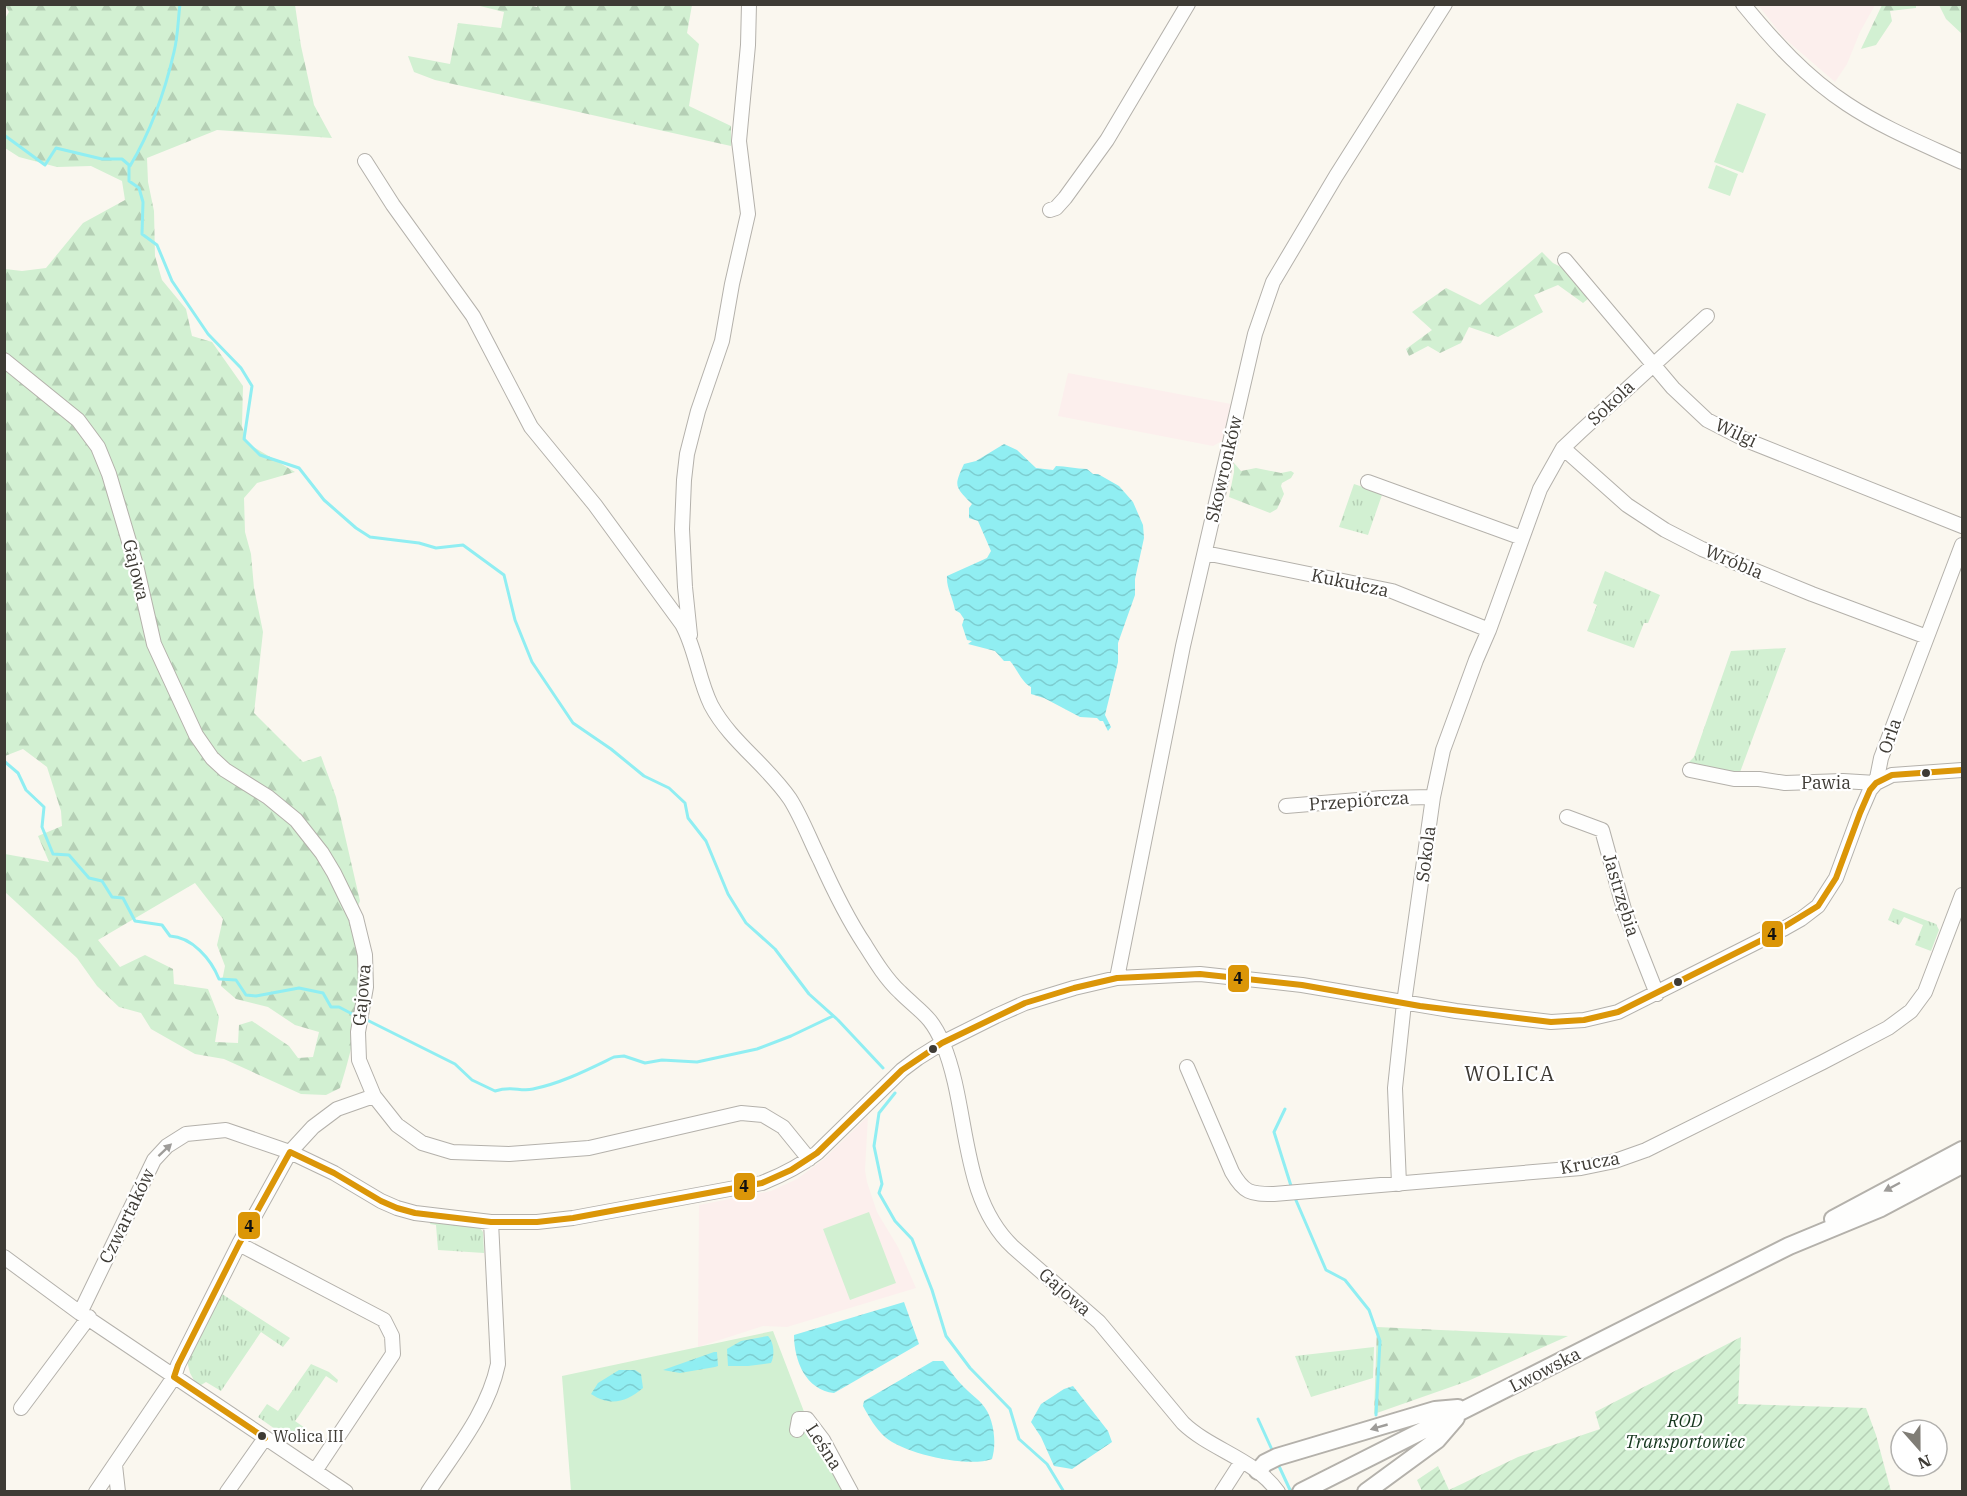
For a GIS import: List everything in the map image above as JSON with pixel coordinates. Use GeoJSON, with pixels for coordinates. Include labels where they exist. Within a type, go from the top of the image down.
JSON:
{"type":"FeatureCollection","features":[{"type":"Feature","properties":{"kind":"main road","name":"Lwowska"},"geometry":{"type":"LineString","coordinates":[[1789,1246],[1841,1214],[1962,1150]]}},
{"type":"Feature","properties":{"kind":"main road","name":"Lwowska"},"geometry":{"type":"LineString","coordinates":[[1306,1489],[1789,1246],[1881,1208],[1962,1165]]}},
{"type":"Feature","properties":{"kind":"main road"},"geometry":{"type":"LineString","coordinates":[[1258,1471],[1265,1463],[1277,1457],[1436,1410],[1466,1409]]}},
{"type":"Feature","properties":{"kind":"main road"},"geometry":{"type":"LineString","coordinates":[[1366,1491],[1437,1440],[1466,1409]]}},
{"type":"Feature","properties":{"kind":"street"},"geometry":{"type":"LineString","coordinates":[[690,640],[682,529],[684,480],[687,454],[698,411],[722,341],[748,214],[739,141],[748,45],[749,4]]}},
{"type":"Feature","properties":{"kind":"street"},"geometry":{"type":"LineString","coordinates":[[1050,210],[1056,208],[1065,198],[1107,140],[1188,4]]}},
{"type":"Feature","properties":{"kind":"street","name":"Skowronków"},"geometry":{"type":"LineString","coordinates":[[1117,978],[1126,922],[1183,646],[1255,334],[1273,282],[1336,176],[1445,4]]}},
{"type":"Feature","properties":{"kind":"street"},"geometry":{"type":"LineString","coordinates":[[1743,4],[1796,64],[1845,103],[1886,127],[1962,162]]}},
{"type":"Feature","properties":{"kind":"street"},"geometry":{"type":"LineString","coordinates":[[365,161],[393,205],[473,316],[531,428],[595,505],[682,624],[690,640]]}},
{"type":"Feature","properties":{"kind":"street","name":"Wilgi"},"geometry":{"type":"LineString","coordinates":[[1565,261],[1689,405],[1707,420],[1727,432],[1962,526]]}},
{"type":"Feature","properties":{"kind":"street","name":"Sokola"},"geometry":{"type":"LineString","coordinates":[[1399,1184],[1395,1088],[1404,1003],[1433,797],[1443,750],[1476,660],[1490,630],[1540,489],[1563,448],[1707,316]]}},
{"type":"Feature","properties":{"kind":"street","name":"Gajowa"},"geometry":{"type":"LineString","coordinates":[[4,360],[78,420],[98,447],[109,474],[136,565],[154,644],[196,735],[212,758],[225,770],[268,797],[296,820],[322,853],[334,873],[356,918],[364,945],[366,987],[361,1020],[359,1060],[374,1096],[397,1125],[422,1143],[452,1152],[509,1154],[589,1148],[741,1113],[763,1115],[783,1127],[809,1159]]}},
{"type":"Feature","properties":{"kind":"street","name":"Wróbla"},"geometry":{"type":"LineString","coordinates":[[1563,448],[1627,505],[1665,530],[1702,549],[1812,594],[1927,637]]}},
{"type":"Feature","properties":{"kind":"street"},"geometry":{"type":"LineString","coordinates":[[1368,482],[1522,538]]}},
{"type":"Feature","properties":{"kind":"street","name":"Orla"},"geometry":{"type":"LineString","coordinates":[[942,1043],[1025,1004],[1074,988],[1117,978],[1200,974],[1302,985],[1404,1003],[1551,1022],[1584,1020],[1618,1012],[1658,994],[1785,928],[1818,906],[1836,878],[1863,805],[1876,783],[1881,758],[1962,545]]}},
{"type":"Feature","properties":{"kind":"street","name":"Kukułcza"},"geometry":{"type":"LineString","coordinates":[[1205,553],[1392,591],[1490,630]]}},
{"type":"Feature","properties":{"kind":"street","name":"Gajowa"},"geometry":{"type":"LineString","coordinates":[[690,640],[706,693],[725,726],[798,811],[840,903],[866,947],[899,992],[927,1016],[942,1043],[949,1062],[977,1188],[983,1205],[1000,1234],[1099,1322],[1188,1428],[1258,1471],[1276,1489]]}},
{"type":"Feature","properties":{"kind":"street","name":"Pawia"},"geometry":{"type":"LineString","coordinates":[[1690,770],[1734,779],[1759,779],[1785,783],[1876,783],[1892,775],[1962,770]]}},
{"type":"Feature","properties":{"kind":"street","name":"Przepiórcza"},"geometry":{"type":"LineString","coordinates":[[1286,806],[1382,798],[1433,797]]}},
{"type":"Feature","properties":{"kind":"street","name":"Jastrzębia"},"geometry":{"type":"LineString","coordinates":[[1567,817],[1602,830],[1624,913],[1658,994]]}},
{"type":"Feature","properties":{"kind":"street","name":"Krucza"},"geometry":{"type":"LineString","coordinates":[[1187,1067],[1232,1172],[1239,1185],[1252,1194],[1301,1192],[1581,1168],[1615,1161],[1646,1150],[1823,1062],[1888,1028],[1911,1011],[1925,992],[1962,895]]}},
{"type":"Feature","properties":{"kind":"street"},"geometry":{"type":"LineString","coordinates":[[809,1159],[892,1080],[918,1058],[942,1043]]}},
{"type":"Feature","properties":{"kind":"street"},"geometry":{"type":"LineString","coordinates":[[96,1491],[174,1377],[238,1244],[290,1152],[314,1127],[337,1109],[374,1096]]}},
{"type":"Feature","properties":{"kind":"street","name":"Czwartaków"},"geometry":{"type":"LineString","coordinates":[[21,1408],[84,1315],[154,1160],[167,1146],[186,1134],[226,1130],[290,1152],[334,1173],[381,1202],[398,1208],[415,1213],[491,1222],[537,1222],[573,1218],[762,1183],[791,1171],[809,1159]]}},
{"type":"Feature","properties":{"kind":"street"},"geometry":{"type":"LineString","coordinates":[[428,1491],[485,1405],[498,1364],[491,1222]]}},
{"type":"Feature","properties":{"kind":"street"},"geometry":{"type":"LineString","coordinates":[[238,1244],[384,1320],[392,1336],[393,1354],[315,1472]]}},
{"type":"Feature","properties":{"kind":"street"},"geometry":{"type":"LineString","coordinates":[[5,1260],[174,1377],[346,1491]]}},
{"type":"Feature","properties":{"kind":"street","name":"Leśna"},"geometry":{"type":"LineString","coordinates":[[797,1430],[799,1419],[807,1419],[823,1440],[851,1491]]}},
{"type":"Feature","properties":{"kind":"street"},"geometry":{"type":"LineString","coordinates":[[227,1491],[265,1438]]}},
{"type":"Feature","properties":{"kind":"street"},"geometry":{"type":"LineString","coordinates":[[1222,1491],[1242,1461]]}},
{"type":"Feature","properties":{"kind":"street"},"geometry":{"type":"LineString","coordinates":[[115,1465],[118,1491]]}},
{"type":"Feature","properties":{"kind":"shaded area"},"geometry":{"type":"Polygon","coordinates":[[[1758,5],[1875,5],[1860,32],[1847,64],[1835,82],[1784,38],[1758,5]]]}},
{"type":"Feature","properties":{"kind":"shaded area"},"geometry":{"type":"Polygon","coordinates":[[[1068,373],[1231,404],[1222,441],[1213,446],[1058,416],[1068,373]]]}},
{"type":"Feature","properties":{"kind":"shaded area"},"geometry":{"type":"Polygon","coordinates":[[[868,1116],[865,1170],[867,1182],[877,1212],[898,1247],[916,1288],[787,1327],[763,1326],[698,1347],[699,1205],[771,1191],[797,1179],[824,1159],[868,1116]]]}},
{"type":"Feature","properties":{"kind":"green space"},"geometry":{"type":"Polygon","coordinates":[[[538,4],[692,5],[687,33],[699,44],[689,106],[731,126],[731,146],[435,80],[414,72],[408,56],[450,64],[458,23],[501,28],[504,12],[476,5],[537,7],[538,4]]]}},
{"type":"Feature","properties":{"kind":"green space"},"geometry":{"type":"Polygon","coordinates":[[[5,5],[295,5],[314,105],[332,138],[217,130],[147,158],[148,182],[154,211],[155,256],[162,280],[186,309],[192,336],[212,342],[243,386],[242,426],[247,443],[295,472],[257,483],[244,498],[245,532],[251,554],[254,588],[263,632],[254,713],[303,762],[321,756],[336,797],[360,901],[352,920],[360,961],[356,1026],[340,1088],[326,1095],[301,1094],[224,1059],[195,1054],[151,1029],[141,1013],[119,1007],[97,986],[77,958],[5,892],[5,854],[49,862],[38,836],[62,826],[61,811],[47,767],[23,749],[5,756],[5,269],[22,271],[46,268],[83,223],[125,200],[122,181],[91,166],[57,167],[19,157],[5,148],[4,20],[9,12],[5,5]],[[195,883],[98,940],[120,967],[145,955],[173,969],[174,984],[208,989],[219,1017],[215,1042],[238,1043],[239,1025],[252,1021],[289,1046],[298,1058],[313,1057],[319,1032],[295,1025],[268,1007],[236,999],[221,986],[225,966],[217,945],[223,919],[195,883]]]}},
{"type":"Feature","properties":{"kind":"green space"},"geometry":{"type":"Polygon","coordinates":[[[1882,5],[1916,5],[1916,8],[1890,11],[1892,21],[1876,45],[1861,49],[1882,5]]]}},
{"type":"Feature","properties":{"kind":"green space"},"geometry":{"type":"Polygon","coordinates":[[[1939,5],[1962,5],[1962,34],[1946,19],[1939,5]]]}},
{"type":"Feature","properties":{"kind":"green space"},"geometry":{"type":"Polygon","coordinates":[[[1737,103],[1766,114],[1743,173],[1714,162],[1737,103]]]}},
{"type":"Feature","properties":{"kind":"green space"},"geometry":{"type":"Polygon","coordinates":[[[1716,165],[1738,174],[1730,196],[1708,188],[1716,165]]]}},
{"type":"Feature","properties":{"kind":"green space"},"geometry":{"type":"Polygon","coordinates":[[[1542,252],[1553,263],[1563,268],[1589,298],[1583,303],[1558,285],[1534,295],[1543,312],[1498,337],[1469,327],[1461,343],[1440,353],[1428,346],[1409,356],[1406,349],[1432,330],[1412,312],[1446,288],[1480,305],[1542,252]]]}},
{"type":"Feature","properties":{"kind":"green space"},"geometry":{"type":"Polygon","coordinates":[[[1234,463],[1241,471],[1256,468],[1294,473],[1291,478],[1282,483],[1284,494],[1277,509],[1270,513],[1229,497],[1234,463]]]}},
{"type":"Feature","properties":{"kind":"green space"},"geometry":{"type":"Polygon","coordinates":[[[1354,484],[1383,492],[1368,535],[1339,527],[1354,484]]]}},
{"type":"Feature","properties":{"kind":"green space"},"geometry":{"type":"Polygon","coordinates":[[[1605,571],[1660,595],[1648,623],[1644,623],[1634,648],[1587,631],[1597,605],[1593,603],[1605,571]]]}},
{"type":"Feature","properties":{"kind":"green space"},"geometry":{"type":"Polygon","coordinates":[[[1786,648],[1739,775],[1694,767],[1688,763],[1694,757],[1731,651],[1786,648]]]}},
{"type":"Feature","properties":{"kind":"green space"},"geometry":{"type":"Polygon","coordinates":[[[1893,908],[1936,924],[1939,930],[1931,951],[1915,945],[1923,925],[1904,917],[1899,925],[1888,920],[1893,908]]]}},
{"type":"Feature","properties":{"kind":"green space"},"geometry":{"type":"Polygon","coordinates":[[[869,1212],[896,1283],[850,1300],[823,1229],[869,1212]]]}},
{"type":"Feature","properties":{"kind":"green space"},"geometry":{"type":"Polygon","coordinates":[[[431,1221],[480,1228],[483,1232],[484,1253],[438,1250],[436,1225],[430,1224],[431,1221]]]}},
{"type":"Feature","properties":{"kind":"green space"},"geometry":{"type":"Polygon","coordinates":[[[219,1292],[290,1338],[283,1347],[261,1332],[221,1391],[206,1382],[201,1385],[196,1384],[187,1361],[219,1292]]]}},
{"type":"Feature","properties":{"kind":"green space"},"geometry":{"type":"Polygon","coordinates":[[[1377,1327],[1568,1336],[1468,1381],[1374,1414],[1377,1327]]]}},
{"type":"Feature","properties":{"kind":"green space"},"geometry":{"type":"Polygon","coordinates":[[[773,1331],[813,1435],[842,1491],[571,1491],[562,1376],[773,1331]]]}},
{"type":"Feature","properties":{"kind":"green space","name":"ROD Transportowiec"},"geometry":{"type":"Polygon","coordinates":[[[1741,1337],[1738,1404],[1866,1408],[1891,1491],[1422,1491],[1417,1480],[1438,1466],[1449,1490],[1518,1457],[1600,1429],[1595,1412],[1741,1337]]]}},
{"type":"Feature","properties":{"kind":"green space"},"geometry":{"type":"Polygon","coordinates":[[[1374,1347],[1373,1378],[1311,1397],[1295,1356],[1374,1347]]]}},
{"type":"Feature","properties":{"kind":"green space"},"geometry":{"type":"Polygon","coordinates":[[[311,1364],[329,1372],[338,1380],[337,1383],[326,1376],[295,1421],[305,1428],[305,1431],[295,1443],[258,1417],[267,1404],[278,1411],[311,1364]]]}},
{"type":"Feature","properties":{"kind":"water"},"geometry":{"type":"Polygon","coordinates":[[[1004,444],[1017,450],[1036,468],[1053,470],[1056,466],[1087,469],[1119,486],[1133,502],[1143,525],[1144,538],[1135,579],[1135,595],[1118,643],[1118,662],[1105,715],[1111,727],[1108,731],[1103,721],[1097,718],[1080,717],[1044,698],[1031,694],[1031,687],[1022,679],[1010,661],[1004,661],[995,651],[968,644],[972,641],[967,640],[962,625],[964,619],[955,610],[947,576],[987,558],[991,551],[978,521],[969,518],[969,508],[972,504],[959,489],[958,477],[964,464],[976,461],[1004,444]]]}},
{"type":"Feature","properties":{"kind":"water"},"geometry":{"type":"Polygon","coordinates":[[[904,1302],[919,1344],[834,1393],[824,1391],[809,1380],[796,1355],[794,1335],[904,1302]]]}},
{"type":"Feature","properties":{"kind":"water"},"geometry":{"type":"Polygon","coordinates":[[[768,1336],[773,1349],[771,1363],[728,1366],[727,1349],[741,1341],[768,1336]]]}},
{"type":"Feature","properties":{"kind":"water"},"geometry":{"type":"Polygon","coordinates":[[[717,1352],[718,1366],[680,1373],[663,1370],[717,1352]]]}},
{"type":"Feature","properties":{"kind":"water"},"geometry":{"type":"Polygon","coordinates":[[[933,1361],[943,1361],[961,1384],[986,1409],[993,1430],[992,1459],[968,1462],[937,1458],[907,1449],[885,1437],[863,1406],[864,1401],[933,1361]]]}},
{"type":"Feature","properties":{"kind":"water"},"geometry":{"type":"Polygon","coordinates":[[[619,1370],[635,1370],[641,1374],[643,1388],[631,1397],[612,1402],[591,1394],[598,1383],[619,1370]]]}},
{"type":"Feature","properties":{"kind":"water"},"geometry":{"type":"Polygon","coordinates":[[[1073,1386],[1108,1431],[1112,1442],[1072,1469],[1054,1466],[1041,1437],[1031,1422],[1041,1404],[1073,1386]]]}},
{"type":"Feature","properties":{"kind":"waterway"},"geometry":{"type":"LineString","coordinates":[[130,166],[151,125],[166,81],[175,46],[180,4]]}},
{"type":"Feature","properties":{"kind":"waterway"},"geometry":{"type":"LineString","coordinates":[[4,135],[45,165],[56,148],[102,159],[122,159],[129,165],[129,181],[139,188],[143,202],[142,234],[157,245],[172,281],[208,334],[241,368],[252,386],[244,439],[260,455],[299,468],[324,500],[370,537],[419,543],[436,548],[463,545],[504,575],[515,620],[532,662],[573,723],[611,749],[644,776],[669,788],[685,803],[688,818],[706,841],[728,894],[746,923],[775,949],[809,994],[838,1020],[883,1068]]}},
{"type":"Feature","properties":{"kind":"waterway"},"geometry":{"type":"LineString","coordinates":[[4,761],[18,773],[26,790],[44,807],[42,827],[53,854],[69,855],[89,878],[102,881],[112,897],[123,898],[135,921],[162,925],[170,936],[186,940],[206,957],[219,979],[236,980],[246,995],[256,996],[299,988],[323,993],[331,1007],[339,1007],[356,1016]]}},
{"type":"Feature","properties":{"kind":"waterway"},"geometry":{"type":"LineString","coordinates":[[365,1019],[455,1064],[472,1080],[495,1091],[528,1090],[544,1086],[574,1076],[614,1057],[624,1056],[645,1063],[662,1060],[697,1062],[757,1049],[833,1016]]}},
{"type":"Feature","properties":{"kind":"waterway"},"geometry":{"type":"LineString","coordinates":[[895,1093],[879,1113],[874,1146],[882,1184],[879,1193],[895,1221],[912,1239],[932,1290],[946,1336],[970,1368],[1010,1409],[1019,1439],[1047,1464],[1064,1492]]}},
{"type":"Feature","properties":{"kind":"waterway"},"geometry":{"type":"LineString","coordinates":[[1285,1109],[1274,1132],[1292,1189]]}},
{"type":"Feature","properties":{"kind":"waterway"},"geometry":{"type":"LineString","coordinates":[[1295,1198],[1326,1270],[1345,1280],[1369,1310],[1380,1341],[1376,1415]]}},
{"type":"Feature","properties":{"kind":"waterway"},"geometry":{"type":"LineString","coordinates":[[1258,1419],[1273,1452]]}},
{"type":"Feature","properties":{"kind":"waterway"},"geometry":{"type":"LineString","coordinates":[[1278,1464],[1291,1492]]}},
{"type":"Feature","properties":{"kind":"transit line","name":"4"},"geometry":{"type":"LineString","coordinates":[[265,1438],[174,1377],[239,1244],[290,1152],[397,1208],[415,1213],[491,1222],[537,1222],[573,1218],[762,1183],[791,1170],[817,1153],[902,1070],[942,1043],[1025,1003],[1117,978],[1200,974],[1302,985],[1420,1006],[1551,1022],[1584,1020],[1618,1012],[1764,939],[1818,906],[1836,878],[1860,813],[1870,790],[1876,783],[1892,775],[1962,770]]}},
{"type":"Feature","properties":{"kind":"place","name":"Wolica III"},"geometry":{"type":"Point","coordinates":[262,1436]}},
{"type":"Feature","properties":{"kind":"district","name":"WOLICA"},"geometry":{"type":"Point","coordinates":[1510,1074]}}]}
